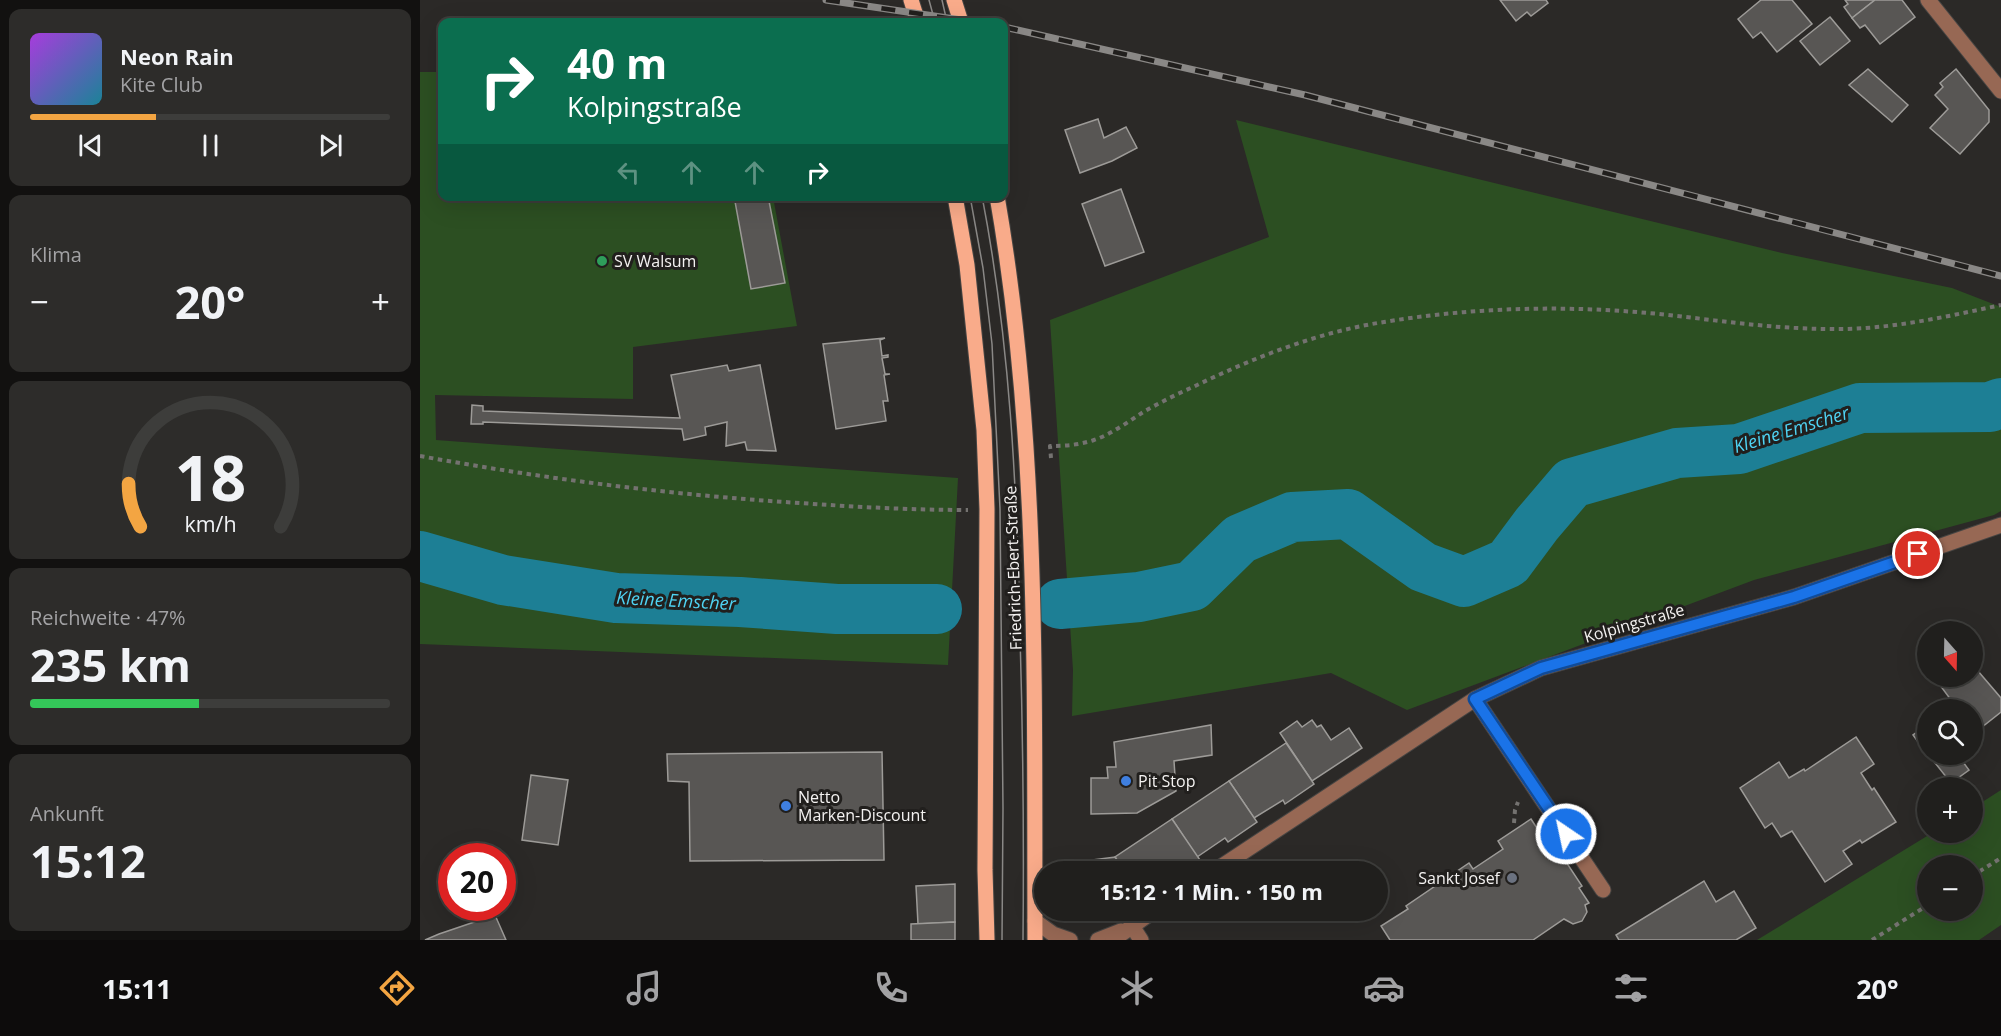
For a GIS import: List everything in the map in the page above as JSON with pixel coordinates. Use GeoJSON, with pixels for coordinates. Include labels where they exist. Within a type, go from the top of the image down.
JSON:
{"type":"FeatureCollection","features":[{"type":"Feature","properties":{"kind":"main road"},"geometry":{"type":"LineString","coordinates":[[911,0],[917,18]]}},
{"type":"Feature","properties":{"kind":"main road"},"geometry":{"type":"LineString","coordinates":[[954,0],[960,18]]}},
{"type":"Feature","properties":{"kind":"main road","name":"Friedrich-Ebert-Straße"},"geometry":{"type":"LineString","coordinates":[[956,201],[967,265],[984,430],[987,509],[985,870],[987,940]]}},
{"type":"Feature","properties":{"kind":"main road","name":"Friedrich-Ebert-Straße"},"geometry":{"type":"LineString","coordinates":[[998,201],[1007,256],[1025,428],[1030,508],[1035,674],[1035,861]]}},
{"type":"Feature","properties":{"kind":"main road","name":"Friedrich-Ebert-Straße"},"geometry":{"type":"LineString","coordinates":[[1035,921],[1035,940]]}},
{"type":"Feature","properties":{"kind":"street"},"geometry":{"type":"LineString","coordinates":[[1928,0],[2001,91]]}},
{"type":"Feature","properties":{"kind":"street","name":"Kolpingstraße"},"geometry":{"type":"LineString","coordinates":[[1230,861],[1475,699],[1541,668],[1794,597],[2001,525]]}},
{"type":"Feature","properties":{"kind":"street"},"geometry":{"type":"LineString","coordinates":[[1475,699],[1603,890]]}},
{"type":"Feature","properties":{"kind":"street"},"geometry":{"type":"LineString","coordinates":[[1035,921],[1053,934],[1070,940]]}},
{"type":"Feature","properties":{"kind":"street"},"geometry":{"type":"LineString","coordinates":[[1113,940],[1139,921]]}},
{"type":"Feature","properties":{"kind":"street"},"geometry":{"type":"LineString","coordinates":[[1098,940],[1132,926]]}},
{"type":"Feature","properties":{"kind":"street"},"geometry":{"type":"LineString","coordinates":[[1132,926],[1141,940]]}},
{"type":"Feature","properties":{"kind":"path"},"geometry":{"type":"LineString","coordinates":[[1050,446],[1074,445],[1096,440],[1156,406],[1242,365],[1311,339],[1350,328],[1420,316],[1547,307],[1658,314],[1833,330],[1923,322],[2001,305]]}},
{"type":"Feature","properties":{"kind":"path"},"geometry":{"type":"LineString","coordinates":[[420,456],[518,474],[641,489],[755,500],[961,510]]}},
{"type":"Feature","properties":{"kind":"path"},"geometry":{"type":"LineString","coordinates":[[1983,869],[2001,858]]}},
{"type":"Feature","properties":{"kind":"path"},"geometry":{"type":"LineString","coordinates":[[1872,940],[1917,912]]}},
{"type":"Feature","properties":{"kind":"green space"},"geometry":{"type":"Polygon","coordinates":[[[420,72],[438,72],[438,201],[774,201],[797,326],[633,347],[633,399],[435,395],[436,440],[958,478],[948,665],[420,644],[420,72]]]}},
{"type":"Feature","properties":{"kind":"green space"},"geometry":{"type":"Polygon","coordinates":[[[1236,120],[1782,253],[1952,288],[2001,307],[2001,511],[1994,515],[1754,580],[1407,710],[1331,673],[1072,716],[1073,670],[1050,320],[1269,237],[1236,120]]]}},
{"type":"Feature","properties":{"kind":"green space"},"geometry":{"type":"Polygon","coordinates":[[[2001,790],[2001,925],[1979,940],[1757,940],[1917,842],[1983,843],[1983,802],[2001,790]]]}},
{"type":"Feature","properties":{"kind":"building"},"geometry":{"type":"Polygon","coordinates":[[[1500,0],[1546,0],[1548,3],[1531,16],[1527,12],[1516,21],[1500,0]]]}},
{"type":"Feature","properties":{"kind":"building"},"geometry":{"type":"Polygon","coordinates":[[[1761,0],[1792,0],[1812,24],[1777,52],[1761,32],[1753,38],[1738,19],[1761,0]]]}},
{"type":"Feature","properties":{"kind":"building"},"geometry":{"type":"Polygon","coordinates":[[[1845,0],[1875,0],[1852,18],[1844,7],[1848,4],[1845,0]]]}},
{"type":"Feature","properties":{"kind":"building"},"geometry":{"type":"Polygon","coordinates":[[[1875,0],[1902,0],[1915,17],[1880,44],[1865,25],[1860,28],[1852,18],[1875,0]]]}},
{"type":"Feature","properties":{"kind":"building"},"geometry":{"type":"Polygon","coordinates":[[[1830,17],[1850,41],[1820,65],[1800,41],[1830,17]]]}},
{"type":"Feature","properties":{"kind":"building"},"geometry":{"type":"Polygon","coordinates":[[[1868,69],[1908,105],[1892,122],[1849,85],[1868,69]]]}},
{"type":"Feature","properties":{"kind":"building"},"geometry":{"type":"Polygon","coordinates":[[[1956,69],[1989,110],[1989,122],[1960,154],[1930,128],[1948,109],[1935,95],[1943,87],[1940,83],[1956,69]]]}},
{"type":"Feature","properties":{"kind":"building"},"geometry":{"type":"Polygon","coordinates":[[[1098,119],[1104,138],[1126,127],[1137,148],[1112,161],[1080,173],[1065,130],[1098,119]]]}},
{"type":"Feature","properties":{"kind":"building"},"geometry":{"type":"Polygon","coordinates":[[[1121,189],[1144,252],[1105,266],[1082,204],[1121,189]]]}},
{"type":"Feature","properties":{"kind":"building"},"geometry":{"type":"Polygon","coordinates":[[[735,201],[769,201],[785,283],[751,289],[735,201]]]}},
{"type":"Feature","properties":{"kind":"building"},"geometry":{"type":"Polygon","coordinates":[[[885,338],[880,340],[882,356],[888,355],[882,358],[885,374],[890,374],[884,375],[888,401],[883,401],[886,421],[836,429],[823,344],[885,338]]]}},
{"type":"Feature","properties":{"kind":"building"},"geometry":{"type":"Polygon","coordinates":[[[727,365],[729,371],[760,365],[776,451],[747,450],[745,442],[726,446],[727,422],[705,427],[706,435],[684,440],[682,429],[483,422],[483,424],[471,424],[472,405],[483,406],[483,411],[680,418],[671,375],[727,365]]]}},
{"type":"Feature","properties":{"kind":"building"},"geometry":{"type":"Polygon","coordinates":[[[1983,677],[2001,698],[2001,712],[1983,726],[1983,699],[1950,699],[1941,687],[1983,687],[1983,677]]]}},
{"type":"Feature","properties":{"kind":"building"},"geometry":{"type":"Polygon","coordinates":[[[1312,720],[1317,727],[1321,725],[1331,740],[1349,728],[1362,748],[1312,781],[1280,733],[1297,721],[1302,727],[1312,720]]]}},
{"type":"Feature","properties":{"kind":"building"},"geometry":{"type":"Polygon","coordinates":[[[1211,725],[1212,755],[1174,761],[1176,791],[1137,813],[1091,814],[1091,778],[1108,778],[1107,767],[1116,767],[1114,742],[1211,725]]]}},
{"type":"Feature","properties":{"kind":"building"},"geometry":{"type":"Polygon","coordinates":[[[1856,737],[1874,764],[1861,773],[1872,790],[1874,788],[1896,822],[1862,843],[1860,840],[1843,851],[1852,864],[1825,882],[1792,831],[1781,837],[1772,823],[1765,828],[1740,788],[1779,762],[1789,778],[1804,769],[1805,771],[1856,737]]]}},
{"type":"Feature","properties":{"kind":"building"},"geometry":{"type":"Polygon","coordinates":[[[1286,743],[1314,784],[1285,804],[1283,800],[1254,818],[1229,781],[1286,743]]]}},
{"type":"Feature","properties":{"kind":"building","name":"Netto Marken-Discount"},"geometry":{"type":"Polygon","coordinates":[[[882,752],[884,860],[690,861],[689,782],[668,781],[667,754],[882,752]]]}},
{"type":"Feature","properties":{"kind":"building"},"geometry":{"type":"Polygon","coordinates":[[[1937,765],[1965,765],[1969,770],[1959,777],[1946,777],[1937,765]]]}},
{"type":"Feature","properties":{"kind":"building"},"geometry":{"type":"Polygon","coordinates":[[[531,775],[568,780],[558,845],[522,840],[531,775]]]}},
{"type":"Feature","properties":{"kind":"building"},"geometry":{"type":"Polygon","coordinates":[[[1229,781],[1257,822],[1228,842],[1225,838],[1197,857],[1172,819],[1229,781]]]}},
{"type":"Feature","properties":{"kind":"building"},"geometry":{"type":"Polygon","coordinates":[[[1172,819],[1200,860],[1118,861],[1115,857],[1172,819]]]}},
{"type":"Feature","properties":{"kind":"building","name":"Sankt Josef"},"geometry":{"type":"Polygon","coordinates":[[[1531,819],[1546,842],[1551,839],[1582,886],[1579,888],[1589,903],[1585,905],[1587,912],[1582,921],[1573,924],[1564,919],[1533,940],[1390,940],[1381,926],[1408,909],[1406,906],[1469,863],[1473,869],[1503,849],[1498,841],[1531,819]]]}},
{"type":"Feature","properties":{"kind":"building"},"geometry":{"type":"Polygon","coordinates":[[[1115,857],[1118,861],[1085,861],[1115,857]]]}},
{"type":"Feature","properties":{"kind":"building"},"geometry":{"type":"Polygon","coordinates":[[[1704,881],[1716,902],[1734,891],[1756,928],[1736,940],[1619,940],[1616,935],[1704,881]]]}},
{"type":"Feature","properties":{"kind":"building"},"geometry":{"type":"Polygon","coordinates":[[[955,884],[955,922],[918,924],[916,886],[955,884]]]}},
{"type":"Feature","properties":{"kind":"building"},"geometry":{"type":"Polygon","coordinates":[[[477,921],[498,921],[506,940],[425,940],[477,921]]]}},
{"type":"Feature","properties":{"kind":"building"},"geometry":{"type":"Polygon","coordinates":[[[955,922],[955,940],[911,940],[911,924],[955,922]]]}},
{"type":"Feature","properties":{"kind":"waterway","name":"Kleine Emscher"},"geometry":{"type":"LineString","coordinates":[[1060,604],[1139,597],[1192,586],[1240,539],[1292,517],[1348,514],[1423,567],[1464,582],[1508,563],[1572,483],[1677,453],[1739,449],[1860,408],[1990,407],[2001,403]]}},
{"type":"Feature","properties":{"kind":"waterway","name":"Kleine Emscher"},"geometry":{"type":"LineString","coordinates":[[420,556],[503,580],[616,598],[740,602],[837,609],[937,609]]}},
{"type":"Feature","properties":{"kind":"tram line"},"geometry":{"type":"LineString","coordinates":[[929,0],[934,18]]}},
{"type":"Feature","properties":{"kind":"tram line"},"geometry":{"type":"LineString","coordinates":[[942,0],[946,18]]}},
{"type":"Feature","properties":{"kind":"tram line"},"geometry":{"type":"LineString","coordinates":[[971,201],[983,268],[992,344],[1000,509],[1002,940]]}},
{"type":"Feature","properties":{"kind":"tram line"},"geometry":{"type":"LineString","coordinates":[[983,201],[992,250],[1006,360],[1014,470],[1022,711],[1023,940]]}},
{"type":"Feature","properties":{"kind":"railway"},"geometry":{"type":"LineString","coordinates":[[826,0],[948,18]]}},
{"type":"Feature","properties":{"kind":"railway"},"geometry":{"type":"LineString","coordinates":[[1008,28],[1305,95],[2001,276]]}},
{"type":"Feature","properties":{"kind":"place","name":"SV Walsum"},"geometry":{"type":"Point","coordinates":[602,261]}},
{"type":"Feature","properties":{"kind":"place","name":"Pit Stop"},"geometry":{"type":"Point","coordinates":[1126,781]}},
{"type":"Feature","properties":{"kind":"place","name":"Netto Marken-Discount"},"geometry":{"type":"Point","coordinates":[786,806]}},
{"type":"Feature","properties":{"kind":"place","name":"Sankt Josef"},"geometry":{"type":"Point","coordinates":[1512,878]}},
{"type":"Feature","properties":{"kind":"route"},"geometry":{"type":"LineString","coordinates":[[1566,834],[1475,699],[1541,668],[1794,597],[1918,554]]}}]}
